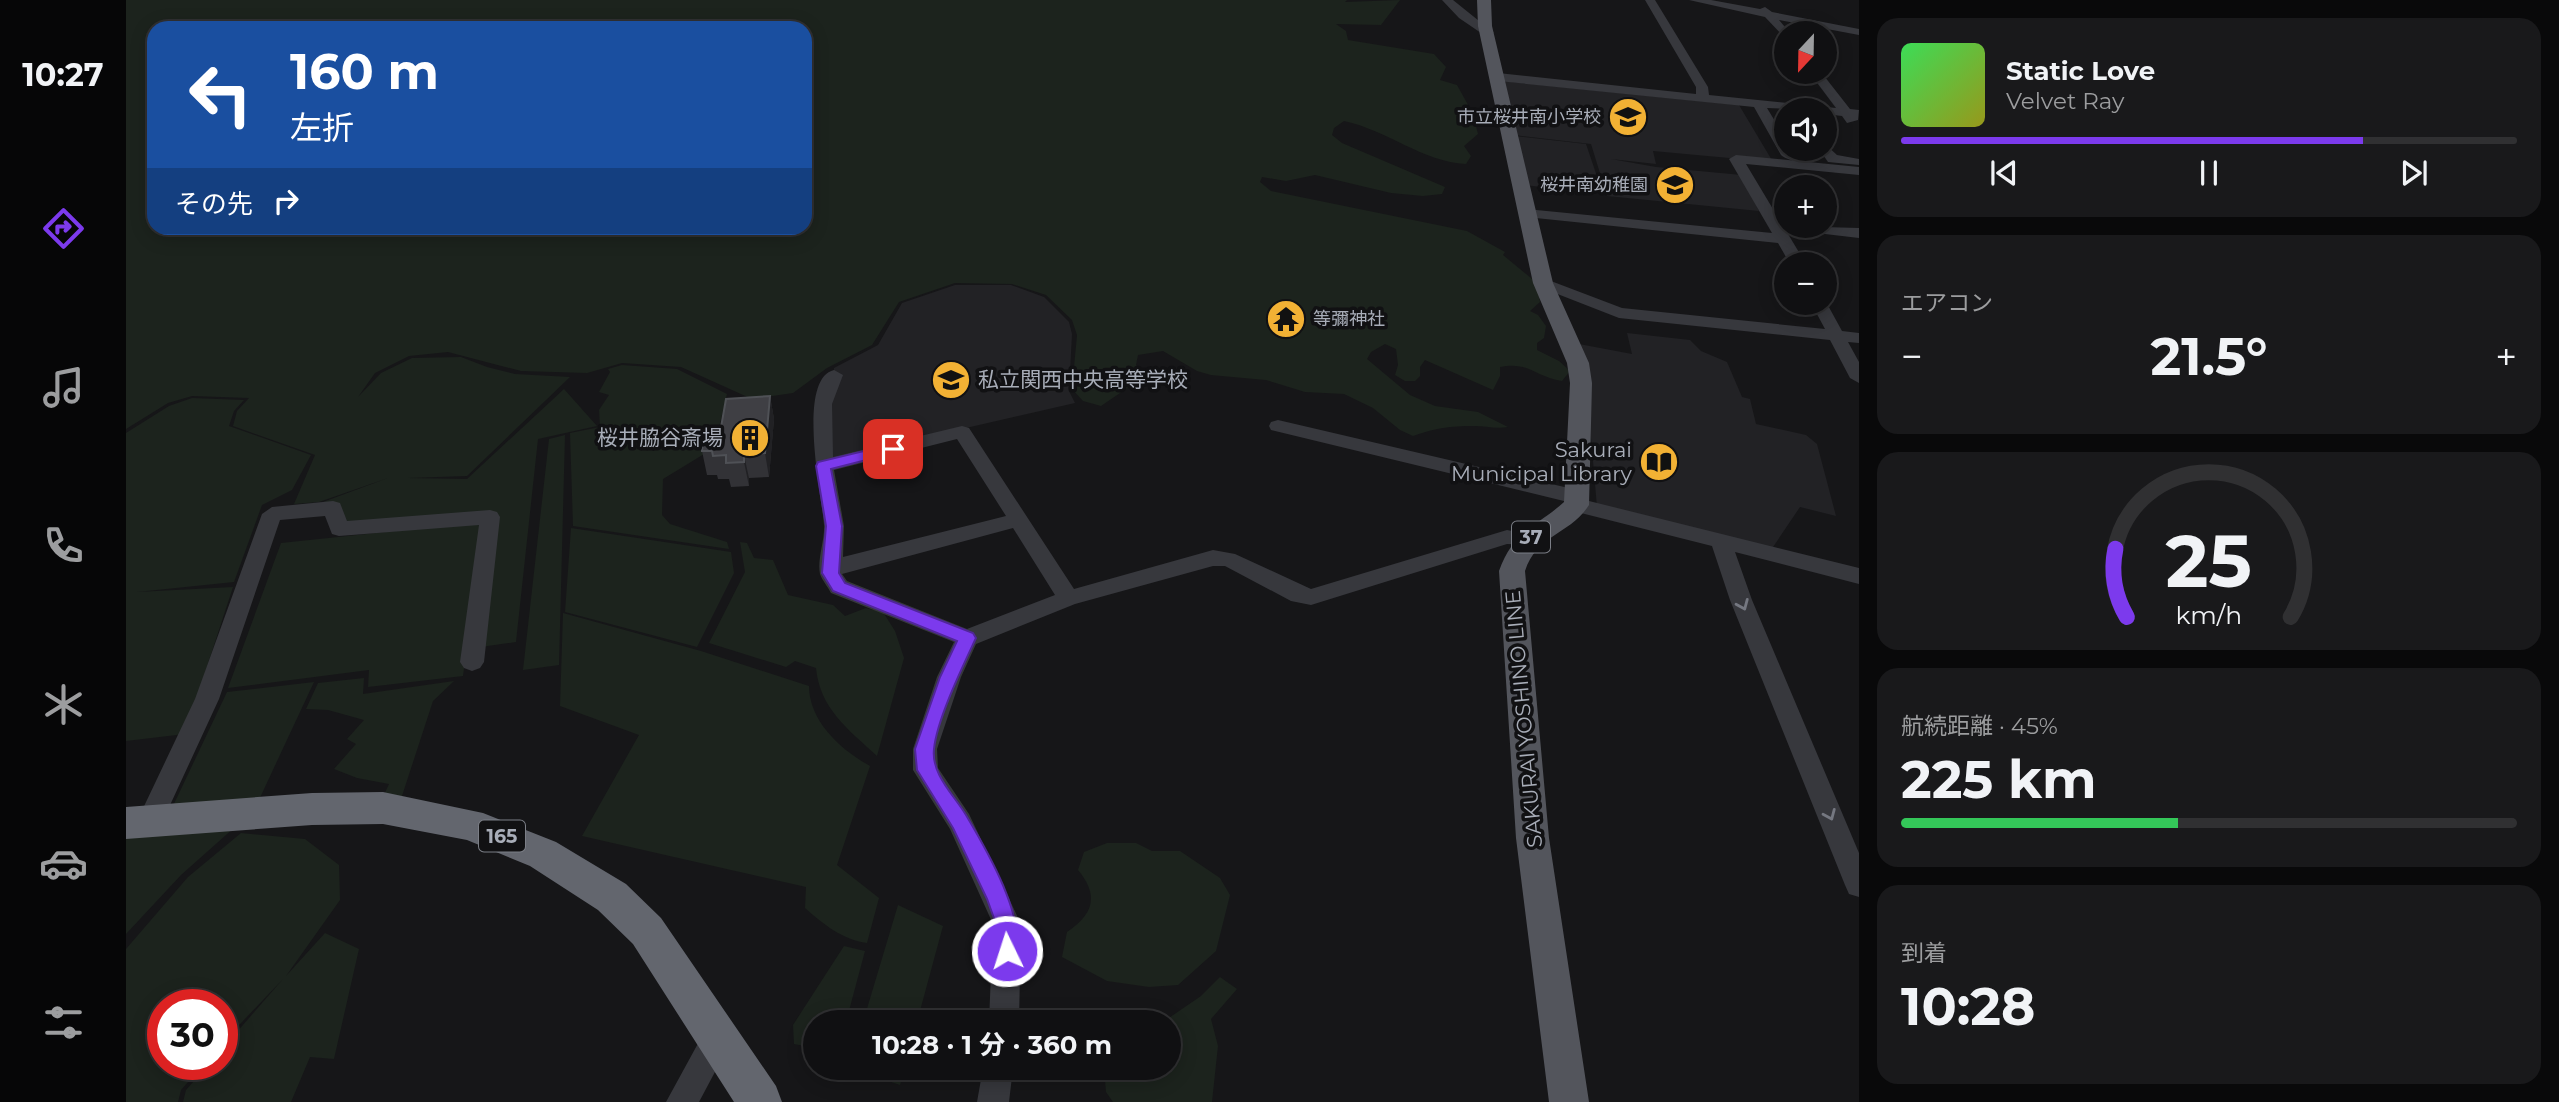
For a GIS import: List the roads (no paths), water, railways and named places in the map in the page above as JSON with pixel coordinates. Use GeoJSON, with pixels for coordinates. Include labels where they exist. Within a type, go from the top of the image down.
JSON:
{"type":"FeatureCollection","features":[{"type":"Feature","properties":{"kind":"highway","name":"165"},"geometry":{"type":"LineString","coordinates":[[138,822],[345,807],[414,812],[470,824],[543,854],[612,897],[647,931],[760,1102]]}},
{"type":"Feature","properties":{"kind":"main road"},"geometry":{"type":"LineString","coordinates":[[1484,0],[1488,33],[1543,283],[1578,363],[1581,383],[1576,501]]}},
{"type":"Feature","properties":{"kind":"main road","name":"37"},"geometry":{"type":"LineString","coordinates":[[1525,540],[1560,522],[1576,501]]}},
{"type":"Feature","properties":{"kind":"main road","name":"SAKURAI YOSHINO LINE"},"geometry":{"type":"LineString","coordinates":[[1525,540],[1516,555],[1512,571],[1520,716],[1547,973],[1569,1102]]}},
{"type":"Feature","properties":{"kind":"street"},"geometry":{"type":"LineString","coordinates":[[1447,0],[1463,16],[1488,33]]}},
{"type":"Feature","properties":{"kind":"street"},"geometry":{"type":"LineString","coordinates":[[1650,0],[1702,87],[1703,97]]}},
{"type":"Feature","properties":{"kind":"street"},"geometry":{"type":"LineString","coordinates":[[1694,0],[1859,32]]}},
{"type":"Feature","properties":{"kind":"street"},"geometry":{"type":"LineString","coordinates":[[1758,0],[1775,21]]}},
{"type":"Feature","properties":{"kind":"street"},"geometry":{"type":"LineString","coordinates":[[1499,76],[1774,105]]}},
{"type":"Feature","properties":{"kind":"street"},"geometry":{"type":"LineString","coordinates":[[1826,84],[1853,113],[1859,129]]}},
{"type":"Feature","properties":{"kind":"street"},"geometry":{"type":"LineString","coordinates":[[1758,103],[1774,131]]}},
{"type":"Feature","properties":{"kind":"street"},"geometry":{"type":"LineString","coordinates":[[1837,155],[1859,162]]}},
{"type":"Feature","properties":{"kind":"street"},"geometry":{"type":"LineString","coordinates":[[1774,214],[1736,159],[1859,171]]}},
{"type":"Feature","properties":{"kind":"street"},"geometry":{"type":"LineString","coordinates":[[1526,213],[1774,227]]}},
{"type":"Feature","properties":{"kind":"street"},"geometry":{"type":"LineString","coordinates":[[1837,232],[1859,233]]}},
{"type":"Feature","properties":{"kind":"street"},"geometry":{"type":"LineString","coordinates":[[1543,283],[1619,313],[1859,338]]}},
{"type":"Feature","properties":{"kind":"street"},"geometry":{"type":"LineString","coordinates":[[1826,315],[1859,378]]}},
{"type":"Feature","properties":{"kind":"street"},"geometry":{"type":"LineString","coordinates":[[834,375],[823,404],[824,466],[834,526],[831,573],[839,587],[967,638],[1069,598],[1213,558],[1228,559],[1299,595],[1311,597],[1507,537],[1525,540]]}},
{"type":"Feature","properties":{"kind":"street"},"geometry":{"type":"LineString","coordinates":[[1278,426],[1859,576]]}},
{"type":"Feature","properties":{"kind":"street"},"geometry":{"type":"LineString","coordinates":[[824,466],[962,432],[1069,598]]}},
{"type":"Feature","properties":{"kind":"street"},"geometry":{"type":"LineString","coordinates":[[138,822],[207,699],[272,514],[333,508],[339,529],[490,517],[472,662]]}},
{"type":"Feature","properties":{"kind":"street"},"geometry":{"type":"LineString","coordinates":[[831,568],[1017,520]]}},
{"type":"Feature","properties":{"kind":"street"},"geometry":{"type":"LineString","coordinates":[[1721,541],[1741,600],[1859,885]]}},
{"type":"Feature","properties":{"kind":"street"},"geometry":{"type":"LineString","coordinates":[[967,638],[949,677],[925,749],[926,770],[960,822],[1007,924],[1004,1010]]}},
{"type":"Feature","properties":{"kind":"street"},"geometry":{"type":"LineString","coordinates":[[682,1102],[718,1038]]}},
{"type":"Feature","properties":{"kind":"street"},"geometry":{"type":"LineString","coordinates":[[993,1102],[996,1080]]}},
{"type":"Feature","properties":{"kind":"place","name":"市立桜井南小学校"},"geometry":{"type":"Point","coordinates":[1628,117]}},
{"type":"Feature","properties":{"kind":"place","name":"桜井南幼稚園"},"geometry":{"type":"Point","coordinates":[1675,185]}},
{"type":"Feature","properties":{"kind":"place","name":"等彌神社"},"geometry":{"type":"Point","coordinates":[1286,319]}},
{"type":"Feature","properties":{"kind":"place","name":"私立関西中央高等学校"},"geometry":{"type":"Point","coordinates":[951,380]}},
{"type":"Feature","properties":{"kind":"place","name":"桜井脇谷斎場"},"geometry":{"type":"Point","coordinates":[750,438]}},
{"type":"Feature","properties":{"kind":"place","name":"Sakurai Municipal Library"},"geometry":{"type":"Point","coordinates":[1659,462]}}]}
